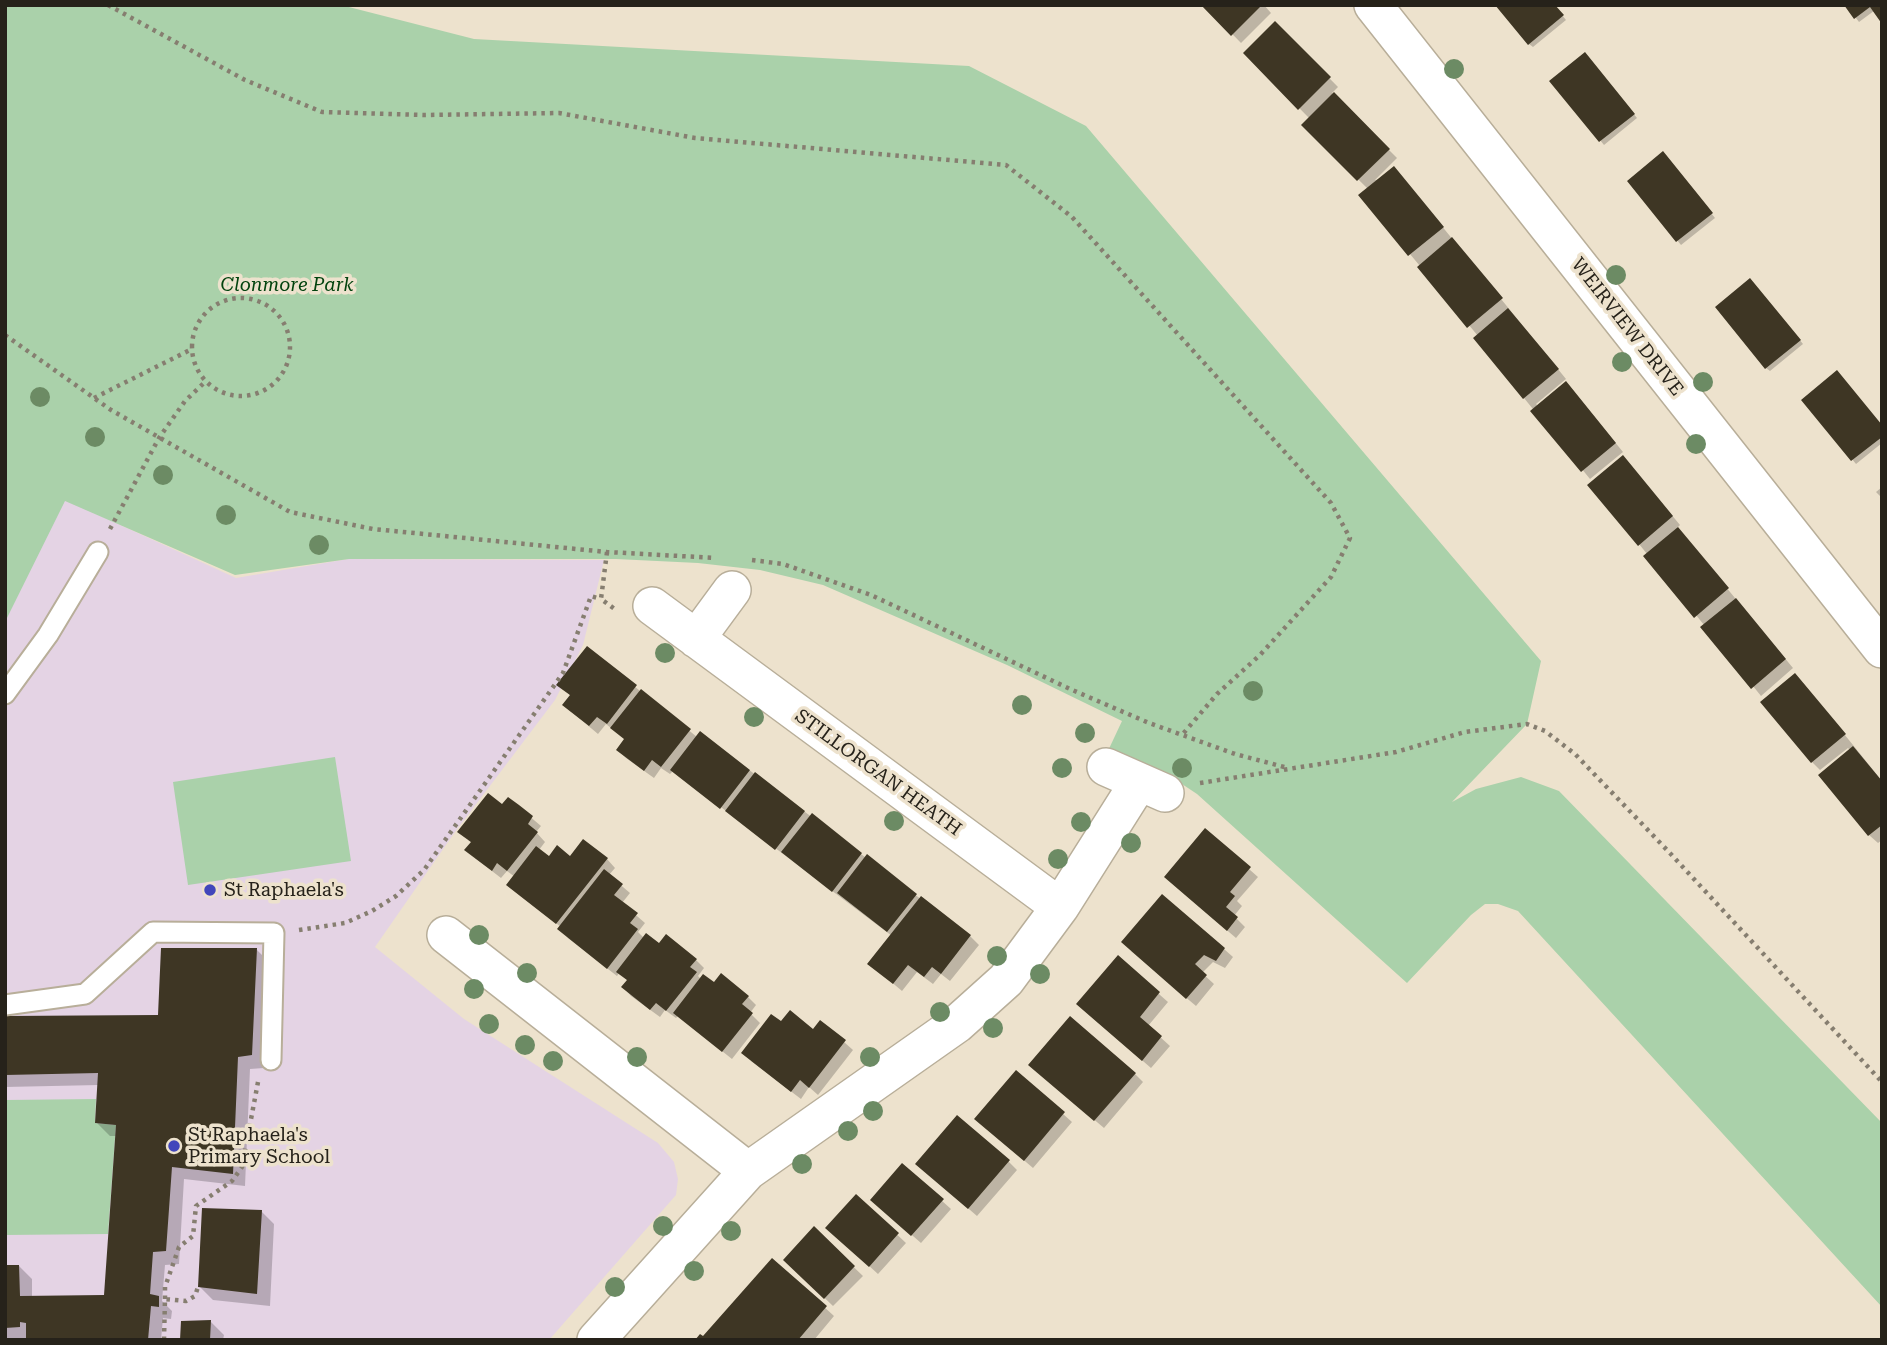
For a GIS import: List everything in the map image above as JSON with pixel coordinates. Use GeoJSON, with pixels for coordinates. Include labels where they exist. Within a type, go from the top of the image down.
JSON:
{"type":"FeatureCollection","features":[{"type":"Feature","properties":{"kind":"street","name":"WEIRVIEW DRIVE"},"geometry":{"type":"LineString","coordinates":[[1373,5],[1882,649]]}},
{"type":"Feature","properties":{"kind":"street"},"geometry":{"type":"LineString","coordinates":[[696,639],[732,569]]}},
{"type":"Feature","properties":{"kind":"street","name":"STILLORGAN HEATH"},"geometry":{"type":"LineString","coordinates":[[652,606],[1060,907]]}},
{"type":"Feature","properties":{"kind":"street"},"geometry":{"type":"LineString","coordinates":[[596,1340],[748,1171],[957,1024],[1006,980],[1152,787],[1107,767]]}},
{"type":"Feature","properties":{"kind":"street"},"geometry":{"type":"LineString","coordinates":[[446,934],[748,1171]]}},
{"type":"Feature","properties":{"kind":"lane"},"geometry":{"type":"LineString","coordinates":[[5,694],[48,635],[98,552]]}},
{"type":"Feature","properties":{"kind":"lane"},"geometry":{"type":"LineString","coordinates":[[5,1005],[85,994],[153,932],[274,933],[271,1060]]}},
{"type":"Feature","properties":{"kind":"path"},"geometry":{"type":"LineString","coordinates":[[107,5],[245,80],[321,112],[423,116],[559,113],[695,138],[1006,165],[1072,217],[1331,503],[1350,538],[1331,577],[1260,655],[1217,694],[1182,734]]}},
{"type":"Feature","properties":{"kind":"path"},"geometry":{"type":"LineString","coordinates":[[94,398],[190,349],[202,317],[215,306],[230,299],[247,298],[263,303],[277,313],[286,327],[290,344],[288,361],[281,376],[269,388],[236,396],[220,391],[206,381],[190,349]]}},
{"type":"Feature","properties":{"kind":"path"},"geometry":{"type":"LineString","coordinates":[[5,335],[94,398],[290,512],[373,529],[607,552],[732,569],[783,564],[871,596],[1070,690],[1235,754],[1288,768]]}},
{"type":"Feature","properties":{"kind":"path"},"geometry":{"type":"LineString","coordinates":[[98,552],[159,438],[185,401],[206,381]]}},
{"type":"Feature","properties":{"kind":"path"},"geometry":{"type":"LineString","coordinates":[[274,933],[345,923],[396,896],[424,870],[564,673],[591,596],[601,599]]}},
{"type":"Feature","properties":{"kind":"path"},"geometry":{"type":"LineString","coordinates":[[1152,787],[1178,803],[1198,783],[1238,779],[1288,768],[1396,752],[1465,732],[1527,724],[1545,731],[1575,754],[1882,1082]]}},
{"type":"Feature","properties":{"kind":"path"},"geometry":{"type":"LineString","coordinates":[[163,1340],[165,1287],[179,1247],[193,1236],[195,1206],[232,1181],[242,1167],[256,1085],[271,1060]]}},
{"type":"Feature","properties":{"kind":"path"},"geometry":{"type":"LineString","coordinates":[[165,1299],[186,1301],[195,1296],[198,1287]]}},
{"type":"Feature","properties":{"kind":"shaded area","name":"St Raphaela's"},"geometry":{"type":"Polygon","coordinates":[[[5,472],[236,578],[348,559],[604,560],[583,645],[555,700],[455,832],[375,947],[464,1019],[658,1143],[674,1162],[678,1179],[676,1195],[549,1340],[5,1340],[5,472]]]}},
{"type":"Feature","properties":{"kind":"green space","name":"Clonmore Park"},"geometry":{"type":"Polygon","coordinates":[[[5,5],[341,5],[474,39],[969,66],[1086,126],[1541,661],[1527,724],[1452,802],[1476,789],[1521,777],[1559,791],[1882,1123],[1882,1307],[1518,911],[1498,904],[1485,904],[1471,915],[1407,983],[1197,794],[1176,780],[1107,753],[1122,721],[1007,665],[823,585],[760,570],[698,563],[616,559],[349,559],[235,575],[65,501],[5,622],[5,5]]]}},
{"type":"Feature","properties":{"kind":"green space"},"geometry":{"type":"Polygon","coordinates":[[[335,757],[351,861],[188,885],[173,782],[335,757]]]}},
{"type":"Feature","properties":{"kind":"green space"},"geometry":{"type":"Polygon","coordinates":[[[96,1099],[95,1123],[116,1125],[108,1234],[5,1235],[5,1100],[96,1099]]]}},
{"type":"Feature","properties":{"kind":"building"},"geometry":{"type":"Polygon","coordinates":[[[1201,5],[1262,5],[1231,36],[1201,5]]]}},
{"type":"Feature","properties":{"kind":"building"},"geometry":{"type":"Polygon","coordinates":[[[1495,5],[1555,5],[1564,15],[1528,45],[1495,5]]]}},
{"type":"Feature","properties":{"kind":"building"},"geometry":{"type":"Polygon","coordinates":[[[1844,5],[1882,5],[1882,24],[1870,7],[1854,19],[1844,5]]]}},
{"type":"Feature","properties":{"kind":"building"},"geometry":{"type":"Polygon","coordinates":[[[1275,21],[1331,77],[1298,110],[1243,53],[1275,21]]]}},
{"type":"Feature","properties":{"kind":"building"},"geometry":{"type":"Polygon","coordinates":[[[1585,52],[1635,114],[1599,142],[1549,81],[1585,52]]]}},
{"type":"Feature","properties":{"kind":"building"},"geometry":{"type":"Polygon","coordinates":[[[1334,92],[1390,149],[1357,181],[1301,125],[1334,92]]]}},
{"type":"Feature","properties":{"kind":"building"},"geometry":{"type":"Polygon","coordinates":[[[1663,151],[1713,213],[1676,242],[1627,181],[1663,151]]]}},
{"type":"Feature","properties":{"kind":"building"},"geometry":{"type":"Polygon","coordinates":[[[1394,166],[1444,227],[1408,256],[1358,195],[1394,166]]]}},
{"type":"Feature","properties":{"kind":"building"},"geometry":{"type":"Polygon","coordinates":[[[1452,237],[1503,298],[1467,328],[1417,267],[1452,237]]]}},
{"type":"Feature","properties":{"kind":"building"},"geometry":{"type":"Polygon","coordinates":[[[1750,278],[1801,340],[1765,369],[1715,307],[1750,278]]]}},
{"type":"Feature","properties":{"kind":"building"},"geometry":{"type":"Polygon","coordinates":[[[1508,308],[1559,369],[1523,399],[1473,338],[1508,308]]]}},
{"type":"Feature","properties":{"kind":"building"},"geometry":{"type":"Polygon","coordinates":[[[1837,370],[1882,425],[1882,437],[1851,461],[1801,400],[1837,370]]]}},
{"type":"Feature","properties":{"kind":"building"},"geometry":{"type":"Polygon","coordinates":[[[1566,381],[1616,443],[1581,472],[1530,411],[1566,381]]]}},
{"type":"Feature","properties":{"kind":"building"},"geometry":{"type":"Polygon","coordinates":[[[1623,455],[1673,516],[1638,546],[1587,485],[1623,455]]]}},
{"type":"Feature","properties":{"kind":"building"},"geometry":{"type":"Polygon","coordinates":[[[1678,527],[1729,588],[1694,618],[1643,556],[1678,527]]]}},
{"type":"Feature","properties":{"kind":"building"},"geometry":{"type":"Polygon","coordinates":[[[1736,598],[1786,659],[1751,689],[1700,627],[1736,598]]]}},
{"type":"Feature","properties":{"kind":"building"},"geometry":{"type":"Polygon","coordinates":[[[587,646],[637,685],[607,724],[597,717],[589,726],[562,705],[570,695],[556,685],[587,646]]]}},
{"type":"Feature","properties":{"kind":"building"},"geometry":{"type":"Polygon","coordinates":[[[1795,673],[1846,734],[1811,763],[1760,702],[1795,673]]]}},
{"type":"Feature","properties":{"kind":"building"},"geometry":{"type":"Polygon","coordinates":[[[641,689],[691,729],[661,767],[652,760],[644,771],[616,750],[624,739],[610,728],[641,689]]]}},
{"type":"Feature","properties":{"kind":"building"},"geometry":{"type":"Polygon","coordinates":[[[700,731],[750,770],[720,809],[670,770],[700,731]]]}},
{"type":"Feature","properties":{"kind":"building"},"geometry":{"type":"Polygon","coordinates":[[[1853,746],[1882,781],[1882,825],[1868,836],[1818,775],[1853,746]]]}},
{"type":"Feature","properties":{"kind":"building"},"geometry":{"type":"Polygon","coordinates":[[[755,772],[805,811],[775,850],[725,811],[755,772]]]}},
{"type":"Feature","properties":{"kind":"building"},"geometry":{"type":"Polygon","coordinates":[[[488,793],[502,804],[508,797],[519,805],[533,816],[528,824],[538,832],[507,871],[497,863],[492,871],[464,850],[471,842],[457,832],[488,793]]]}},
{"type":"Feature","properties":{"kind":"building"},"geometry":{"type":"Polygon","coordinates":[[[812,813],[862,853],[832,892],[781,852],[812,813]]]}},
{"type":"Feature","properties":{"kind":"building"},"geometry":{"type":"Polygon","coordinates":[[[1205,828],[1251,867],[1230,892],[1235,896],[1226,907],[1238,917],[1227,931],[1164,877],[1205,828]]]}},
{"type":"Feature","properties":{"kind":"building"},"geometry":{"type":"Polygon","coordinates":[[[583,839],[608,858],[556,924],[506,885],[536,846],[549,856],[557,845],[570,856],[583,839]]]}},
{"type":"Feature","properties":{"kind":"building"},"geometry":{"type":"Polygon","coordinates":[[[867,854],[917,894],[887,932],[837,893],[867,854]]]}},
{"type":"Feature","properties":{"kind":"building"},"geometry":{"type":"Polygon","coordinates":[[[604,869],[623,884],[614,895],[638,913],[630,923],[638,929],[607,969],[557,929],[604,869]]]}},
{"type":"Feature","properties":{"kind":"building"},"geometry":{"type":"Polygon","coordinates":[[[1162,894],[1225,948],[1216,961],[1204,955],[1195,964],[1207,975],[1186,999],[1121,942],[1162,894]]]}},
{"type":"Feature","properties":{"kind":"building"},"geometry":{"type":"Polygon","coordinates":[[[921,896],[971,935],[941,974],[932,967],[924,977],[908,965],[893,984],[867,964],[921,896]]]}},
{"type":"Feature","properties":{"kind":"building"},"geometry":{"type":"Polygon","coordinates":[[[646,933],[659,943],[666,934],[697,959],[690,967],[697,972],[666,1011],[656,1003],[650,1010],[621,987],[627,980],[616,972],[646,933]]]}},
{"type":"Feature","properties":{"kind":"building","name":"St Raphaela's Primary School"},"geometry":{"type":"Polygon","coordinates":[[[161,948],[257,948],[252,1055],[238,1057],[233,1174],[172,1167],[166,1251],[153,1252],[150,1294],[159,1296],[159,1307],[151,1306],[148,1340],[26,1340],[26,1323],[20,1322],[20,1327],[5,1328],[5,1265],[19,1265],[20,1296],[104,1295],[116,1125],[95,1123],[98,1073],[5,1075],[5,1016],[158,1015],[161,948]]]}},
{"type":"Feature","properties":{"kind":"building"},"geometry":{"type":"Polygon","coordinates":[[[1118,955],[1160,992],[1140,1017],[1162,1036],[1142,1061],[1076,1004],[1118,955]]]}},
{"type":"Feature","properties":{"kind":"building"},"geometry":{"type":"Polygon","coordinates":[[[721,973],[749,996],[742,1004],[753,1013],[722,1052],[673,1013],[703,974],[714,982],[721,973]]]}},
{"type":"Feature","properties":{"kind":"building"},"geometry":{"type":"Polygon","coordinates":[[[790,1010],[813,1029],[820,1020],[846,1040],[809,1088],[800,1080],[791,1092],[741,1053],[771,1014],[781,1021],[790,1010]]]}},
{"type":"Feature","properties":{"kind":"building"},"geometry":{"type":"Polygon","coordinates":[[[1070,1016],[1136,1073],[1094,1121],[1028,1065],[1070,1016]]]}},
{"type":"Feature","properties":{"kind":"building"},"geometry":{"type":"Polygon","coordinates":[[[1016,1070],[1065,1112],[1024,1161],[974,1119],[1016,1070]]]}},
{"type":"Feature","properties":{"kind":"building"},"geometry":{"type":"Polygon","coordinates":[[[957,1115],[1010,1160],[968,1209],[915,1164],[957,1115]]]}},
{"type":"Feature","properties":{"kind":"building"},"geometry":{"type":"Polygon","coordinates":[[[902,1163],[944,1199],[911,1236],[870,1200],[902,1163]]]}},
{"type":"Feature","properties":{"kind":"building"},"geometry":{"type":"Polygon","coordinates":[[[856,1194],[899,1233],[869,1267],[825,1228],[856,1194]]]}},
{"type":"Feature","properties":{"kind":"building"},"geometry":{"type":"Polygon","coordinates":[[[202,1208],[262,1210],[257,1294],[198,1287],[202,1208]]]}},
{"type":"Feature","properties":{"kind":"building"},"geometry":{"type":"Polygon","coordinates":[[[814,1226],[855,1266],[824,1299],[783,1260],[814,1226]]]}},
{"type":"Feature","properties":{"kind":"building"},"geometry":{"type":"Polygon","coordinates":[[[772,1258],[827,1306],[798,1340],[695,1340],[700,1334],[703,1336],[772,1258]]]}},
{"type":"Feature","properties":{"kind":"building"},"geometry":{"type":"Polygon","coordinates":[[[211,1320],[210,1340],[180,1340],[181,1321],[211,1320]]]}},
{"type":"Feature","properties":{"kind":"place","name":"St Raphaela's"},"geometry":{"type":"Point","coordinates":[210,890]}},
{"type":"Feature","properties":{"kind":"place","name":"St Raphaela's Primary School"},"geometry":{"type":"Point","coordinates":[174,1146]}}]}
